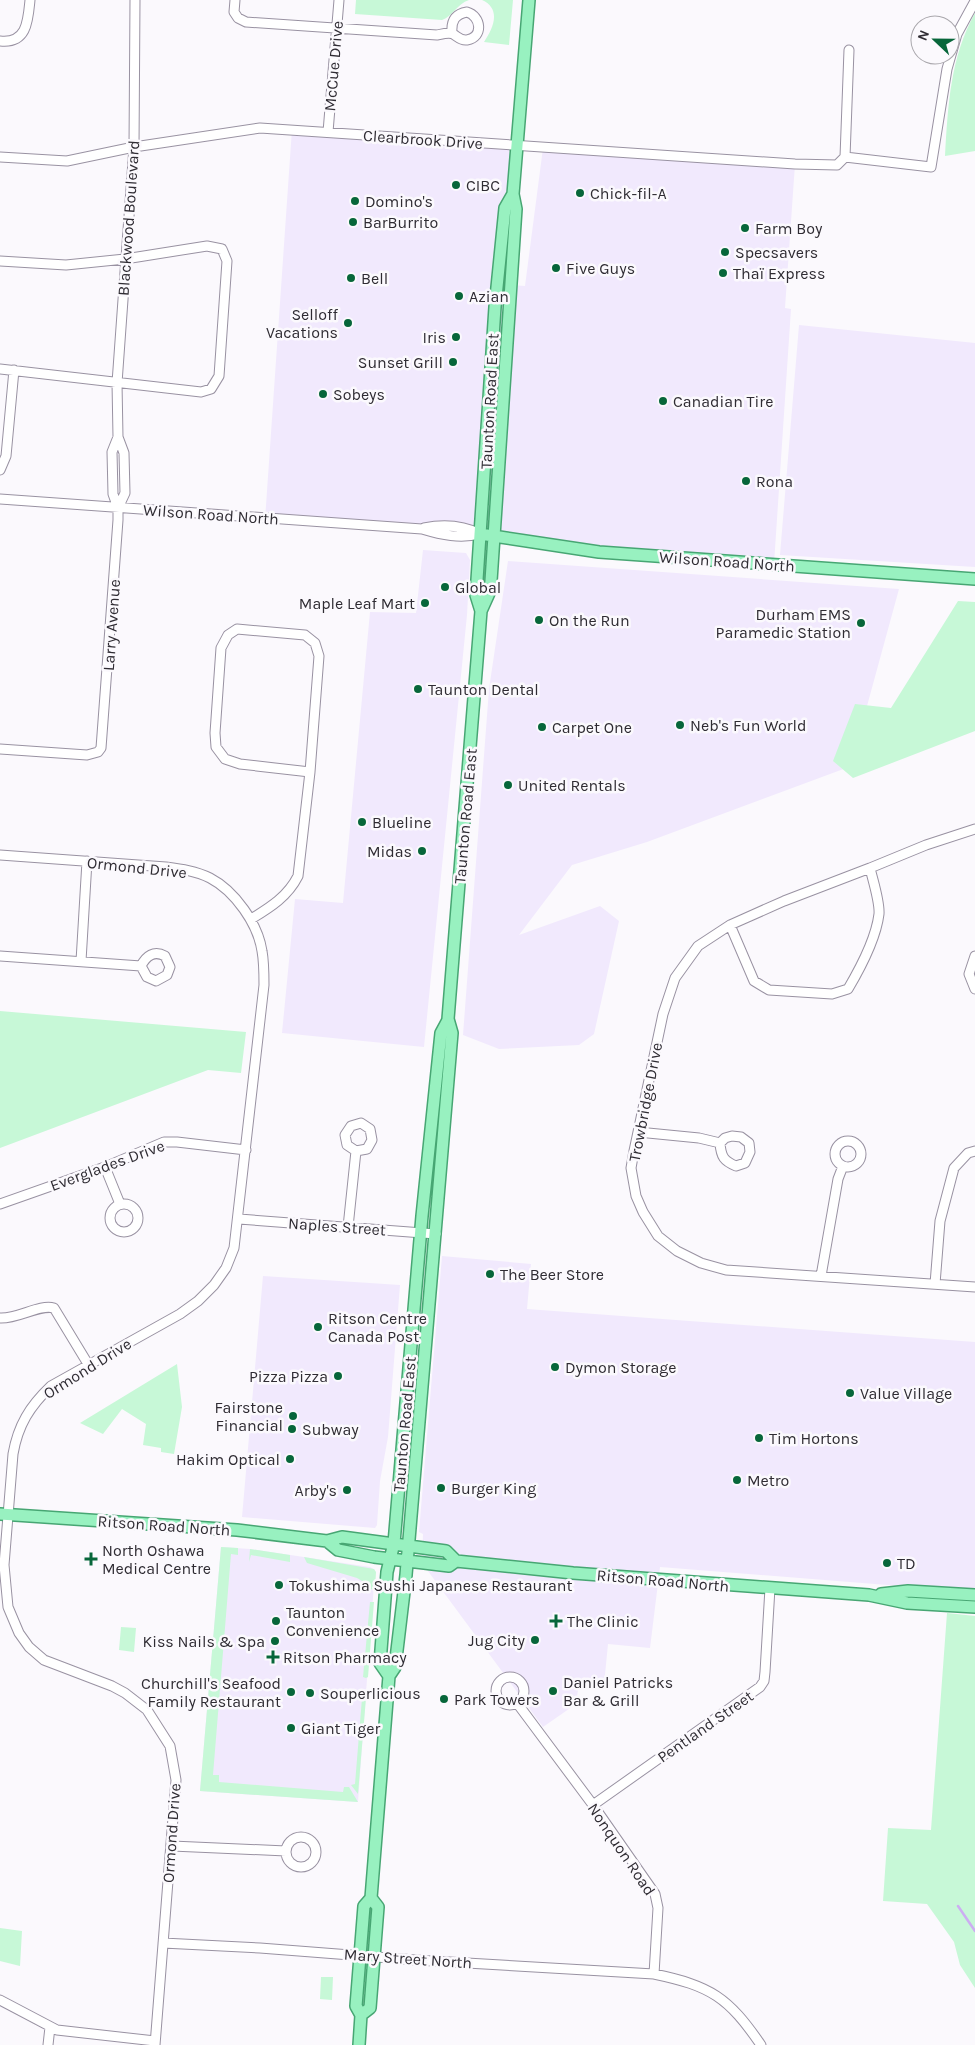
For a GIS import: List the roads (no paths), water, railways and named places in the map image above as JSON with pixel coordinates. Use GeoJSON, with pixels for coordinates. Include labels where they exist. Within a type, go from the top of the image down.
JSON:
{"type":"FeatureCollection","features":[{"type":"Feature","properties":{"kind":"main road","name":"Taunton Road East"},"geometry":{"type":"LineString","coordinates":[[359,2045],[361,2015],[356,2006],[364,1906],[371,1898],[389,1676],[395,1667],[407,1561],[452,1033],[448,1020],[481,611],[490,591],[495,535],[516,209],[513,194],[529,0]]}},
{"type":"Feature","properties":{"kind":"main road","name":"Taunton Road East"},"geometry":{"type":"LineString","coordinates":[[481,611],[476,595],[495,307],[505,208],[513,194]]}},
{"type":"Feature","properties":{"kind":"main road","name":"Wilson Road North"},"geometry":{"type":"LineString","coordinates":[[480,534],[599,552],[975,579]]}},
{"type":"Feature","properties":{"kind":"main road","name":"Taunton Road East"},"geometry":{"type":"LineString","coordinates":[[389,1676],[380,1663],[387,1572],[394,1544],[421,1232],[441,1033],[448,1020]]}},
{"type":"Feature","properties":{"kind":"main road","name":"Ritson Road North"},"geometry":{"type":"LineString","coordinates":[[4,1515],[237,1530],[327,1541],[342,1537],[446,1551],[456,1561],[573,1573],[869,1595],[907,1603],[975,1607]]}},
{"type":"Feature","properties":{"kind":"main road","name":"Ritson Road North"},"geometry":{"type":"LineString","coordinates":[[327,1541],[338,1550],[390,1559],[450,1566],[456,1561]]}},
{"type":"Feature","properties":{"kind":"main road","name":"Ritson Road North"},"geometry":{"type":"LineString","coordinates":[[869,1595],[908,1591],[975,1594]]}},
{"type":"Feature","properties":{"kind":"main road","name":"Taunton Road East"},"geometry":{"type":"LineString","coordinates":[[361,2015],[370,2008],[375,1956],[378,1907],[371,1898]]}},
{"type":"Feature","properties":{"kind":"street"},"geometry":{"type":"LineString","coordinates":[[0,41],[9,42],[22,35],[28,19],[30,0]]}},
{"type":"Feature","properties":{"kind":"street","name":"Blackwood Boulevard"},"geometry":{"type":"LineString","coordinates":[[118,508],[125,493],[124,453],[118,436],[116,383],[134,147],[135,0]]}},
{"type":"Feature","properties":{"kind":"street"},"geometry":{"type":"LineString","coordinates":[[234,0],[234,12],[238,18],[246,22],[438,35],[452,33]]}},
{"type":"Feature","properties":{"kind":"street","name":"McCue Drive"},"geometry":{"type":"LineString","coordinates":[[328,132],[339,0]]}},
{"type":"Feature","properties":{"kind":"street"},"geometry":{"type":"LineString","coordinates":[[849,50],[845,157],[931,167],[947,69],[956,34],[975,2]]}},
{"type":"Feature","properties":{"kind":"street","name":"Clearbrook Drive"},"geometry":{"type":"LineString","coordinates":[[0,157],[67,161],[134,147],[260,128],[795,164],[837,165],[845,157]]}},
{"type":"Feature","properties":{"kind":"street"},"geometry":{"type":"LineString","coordinates":[[0,261],[66,265],[125,259],[207,246],[222,249],[227,261],[219,376],[210,389],[201,392],[0,369]]}},
{"type":"Feature","properties":{"kind":"street"},"geometry":{"type":"LineString","coordinates":[[0,470],[6,456],[14,370]]}},
{"type":"Feature","properties":{"kind":"street","name":"Wilson Road North"},"geometry":{"type":"LineString","coordinates":[[0,499],[422,529],[442,535],[466,538],[480,534]]}},
{"type":"Feature","properties":{"kind":"street","name":"Larry Avenue"},"geometry":{"type":"LineString","coordinates":[[0,749],[87,755],[98,752],[103,743],[118,508]]}},
{"type":"Feature","properties":{"kind":"street"},"geometry":{"type":"LineString","coordinates":[[251,919],[281,898],[292,887],[298,876],[310,772],[319,656],[316,643],[305,635],[237,629],[228,635],[221,648],[215,732],[216,747],[224,759],[240,764],[310,772]]}},
{"type":"Feature","properties":{"kind":"street","name":"Trowbridge Drive"},"geometry":{"type":"LineString","coordinates":[[975,829],[926,845],[784,900],[730,925],[698,946],[676,978],[663,1014],[631,1168],[636,1196],[643,1212],[658,1236],[685,1255],[701,1263],[726,1270],[975,1287]]}},
{"type":"Feature","properties":{"kind":"street","name":"Ormond Drive"},"geometry":{"type":"LineString","coordinates":[[0,855],[188,870],[211,879],[228,892],[251,919],[262,951],[264,985],[239,1219],[231,1259],[214,1285],[198,1301],[180,1314],[51,1386],[35,1401],[23,1420],[16,1437],[4,1515],[4,1566],[8,1607],[19,1633],[28,1648],[44,1660],[112,1686],[125,1693],[147,1710],[170,1746],[176,1780],[155,2043]]}},
{"type":"Feature","properties":{"kind":"street"},"geometry":{"type":"LineString","coordinates":[[81,961],[87,861]]}},
{"type":"Feature","properties":{"kind":"street"},"geometry":{"type":"LineString","coordinates":[[730,925],[754,981],[769,990],[832,994],[848,989],[858,973],[874,933],[879,912],[870,868]]}},
{"type":"Feature","properties":{"kind":"street"},"geometry":{"type":"LineString","coordinates":[[0,956],[141,966]]}},
{"type":"Feature","properties":{"kind":"street"},"geometry":{"type":"LineString","coordinates":[[975,956],[968,974],[975,988]]}},
{"type":"Feature","properties":{"kind":"street"},"geometry":{"type":"LineString","coordinates":[[638,1132],[699,1138],[720,1143]]}},
{"type":"Feature","properties":{"kind":"street","name":"Everglades Drive"},"geometry":{"type":"LineString","coordinates":[[0,1204],[105,1166],[164,1142],[246,1150]]}},
{"type":"Feature","properties":{"kind":"street"},"geometry":{"type":"LineString","coordinates":[[348,1227],[356,1151]]}},
{"type":"Feature","properties":{"kind":"street"},"geometry":{"type":"LineString","coordinates":[[935,1284],[940,1221],[954,1168],[968,1153],[975,1151]]}},
{"type":"Feature","properties":{"kind":"street"},"geometry":{"type":"LineString","coordinates":[[105,1166],[120,1204]]}},
{"type":"Feature","properties":{"kind":"street"},"geometry":{"type":"LineString","coordinates":[[821,1276],[838,1179],[843,1166]]}},
{"type":"Feature","properties":{"kind":"street","name":"Naples Street"},"geometry":{"type":"LineString","coordinates":[[239,1219],[436,1234]]}},
{"type":"Feature","properties":{"kind":"street"},"geometry":{"type":"LineString","coordinates":[[0,1318],[22,1316],[44,1307],[54,1308],[88,1364]]}},
{"type":"Feature","properties":{"kind":"street","name":"Pentland Street"},"geometry":{"type":"LineString","coordinates":[[593,1805],[760,1687],[764,1681],[765,1672],[770,1588]]}},
{"type":"Feature","properties":{"kind":"street","name":"Nonquon Road"},"geometry":{"type":"LineString","coordinates":[[517,1704],[593,1805],[655,1894],[658,1908],[654,1974]]}},
{"type":"Feature","properties":{"kind":"street"},"geometry":{"type":"LineString","coordinates":[[172,1846],[286,1851]]}},
{"type":"Feature","properties":{"kind":"street","name":"Mary Street North"},"geometry":{"type":"LineString","coordinates":[[163,1943],[654,1974]]}},
{"type":"Feature","properties":{"kind":"street"},"geometry":{"type":"LineString","coordinates":[[654,1974],[688,1982],[724,2000],[741,2017],[761,2045]]}},
{"type":"Feature","properties":{"kind":"street"},"geometry":{"type":"LineString","coordinates":[[0,2000],[50,2027],[70,2033],[155,2043]]}},
{"type":"Feature","properties":{"kind":"street"},"geometry":{"type":"LineString","coordinates":[[48,2045],[50,2027]]}},
{"type":"Feature","properties":{"kind":"waterway"},"geometry":{"type":"LineString","coordinates":[[958,1906],[975,1931]]}},
{"type":"Feature","properties":{"kind":"place","name":"CIBC"},"geometry":{"type":"Point","coordinates":[456,185]}},
{"type":"Feature","properties":{"kind":"place","name":"Chick-fil-A"},"geometry":{"type":"Point","coordinates":[580,193]}},
{"type":"Feature","properties":{"kind":"place","name":"Domino's"},"geometry":{"type":"Point","coordinates":[355,201]}},
{"type":"Feature","properties":{"kind":"place","name":"BarBurrito"},"geometry":{"type":"Point","coordinates":[353,222]}},
{"type":"Feature","properties":{"kind":"place","name":"Farm Boy"},"geometry":{"type":"Point","coordinates":[745,228]}},
{"type":"Feature","properties":{"kind":"place","name":"Specsavers"},"geometry":{"type":"Point","coordinates":[725,252]}},
{"type":"Feature","properties":{"kind":"place","name":"Five Guys"},"geometry":{"type":"Point","coordinates":[556,268]}},
{"type":"Feature","properties":{"kind":"place","name":"Thaï Express"},"geometry":{"type":"Point","coordinates":[723,273]}},
{"type":"Feature","properties":{"kind":"place","name":"Bell"},"geometry":{"type":"Point","coordinates":[351,278]}},
{"type":"Feature","properties":{"kind":"place","name":"Azian"},"geometry":{"type":"Point","coordinates":[459,296]}},
{"type":"Feature","properties":{"kind":"place","name":"Selloff Vacations"},"geometry":{"type":"Point","coordinates":[348,323]}},
{"type":"Feature","properties":{"kind":"place","name":"Iris"},"geometry":{"type":"Point","coordinates":[456,337]}},
{"type":"Feature","properties":{"kind":"place","name":"Sunset Grill"},"geometry":{"type":"Point","coordinates":[453,362]}},
{"type":"Feature","properties":{"kind":"place","name":"Sobeys"},"geometry":{"type":"Point","coordinates":[323,394]}},
{"type":"Feature","properties":{"kind":"place","name":"Canadian Tire"},"geometry":{"type":"Point","coordinates":[663,401]}},
{"type":"Feature","properties":{"kind":"place","name":"Rona"},"geometry":{"type":"Point","coordinates":[746,481]}},
{"type":"Feature","properties":{"kind":"place","name":"Global"},"geometry":{"type":"Point","coordinates":[445,587]}},
{"type":"Feature","properties":{"kind":"place","name":"Maple Leaf Mart"},"geometry":{"type":"Point","coordinates":[425,603]}},
{"type":"Feature","properties":{"kind":"place","name":"On the Run"},"geometry":{"type":"Point","coordinates":[539,620]}},
{"type":"Feature","properties":{"kind":"place","name":"Durham EMS Paramedic Station"},"geometry":{"type":"Point","coordinates":[861,623]}},
{"type":"Feature","properties":{"kind":"place","name":"Taunton Dental"},"geometry":{"type":"Point","coordinates":[418,689]}},
{"type":"Feature","properties":{"kind":"place","name":"Neb's Fun World"},"geometry":{"type":"Point","coordinates":[680,725]}},
{"type":"Feature","properties":{"kind":"place","name":"Carpet One"},"geometry":{"type":"Point","coordinates":[542,727]}},
{"type":"Feature","properties":{"kind":"place","name":"United Rentals"},"geometry":{"type":"Point","coordinates":[508,785]}},
{"type":"Feature","properties":{"kind":"place","name":"Blueline"},"geometry":{"type":"Point","coordinates":[362,822]}},
{"type":"Feature","properties":{"kind":"place","name":"Midas"},"geometry":{"type":"Point","coordinates":[422,851]}},
{"type":"Feature","properties":{"kind":"place","name":"The Beer Store"},"geometry":{"type":"Point","coordinates":[490,1274]}},
{"type":"Feature","properties":{"kind":"place","name":"Ritson Centre Canada Post"},"geometry":{"type":"Point","coordinates":[318,1327]}},
{"type":"Feature","properties":{"kind":"place","name":"Dymon Storage"},"geometry":{"type":"Point","coordinates":[555,1367]}},
{"type":"Feature","properties":{"kind":"place","name":"Pizza Pizza"},"geometry":{"type":"Point","coordinates":[338,1376]}},
{"type":"Feature","properties":{"kind":"place","name":"Value Village"},"geometry":{"type":"Point","coordinates":[850,1393]}},
{"type":"Feature","properties":{"kind":"place","name":"Fairstone Financial"},"geometry":{"type":"Point","coordinates":[293,1416]}},
{"type":"Feature","properties":{"kind":"place","name":"Subway"},"geometry":{"type":"Point","coordinates":[292,1429]}},
{"type":"Feature","properties":{"kind":"place","name":"Tim Hortons"},"geometry":{"type":"Point","coordinates":[759,1438]}},
{"type":"Feature","properties":{"kind":"place","name":"Hakim Optical"},"geometry":{"type":"Point","coordinates":[290,1459]}},
{"type":"Feature","properties":{"kind":"place","name":"Metro"},"geometry":{"type":"Point","coordinates":[737,1480]}},
{"type":"Feature","properties":{"kind":"place","name":"Burger King"},"geometry":{"type":"Point","coordinates":[441,1488]}},
{"type":"Feature","properties":{"kind":"place","name":"Arby's"},"geometry":{"type":"Point","coordinates":[347,1490]}},
{"type":"Feature","properties":{"kind":"place","name":"North Oshawa Medical Centre"},"geometry":{"type":"Point","coordinates":[91,1559]}},
{"type":"Feature","properties":{"kind":"place","name":"TD"},"geometry":{"type":"Point","coordinates":[887,1563]}},
{"type":"Feature","properties":{"kind":"place","name":"Tokushima Sushi Japanese Restaurant"},"geometry":{"type":"Point","coordinates":[279,1585]}},
{"type":"Feature","properties":{"kind":"place","name":"Taunton Convenience"},"geometry":{"type":"Point","coordinates":[276,1621]}},
{"type":"Feature","properties":{"kind":"place","name":"The Clinic"},"geometry":{"type":"Point","coordinates":[556,1621]}},
{"type":"Feature","properties":{"kind":"place","name":"Jug City"},"geometry":{"type":"Point","coordinates":[535,1640]}},
{"type":"Feature","properties":{"kind":"place","name":"Kiss Nails & Spa"},"geometry":{"type":"Point","coordinates":[275,1641]}},
{"type":"Feature","properties":{"kind":"place","name":"Ritson Pharmacy"},"geometry":{"type":"Point","coordinates":[273,1657]}},
{"type":"Feature","properties":{"kind":"place","name":"Daniel Patricks Bar & Grill"},"geometry":{"type":"Point","coordinates":[553,1691]}},
{"type":"Feature","properties":{"kind":"place","name":"Churchill's Seafood Family Restaurant"},"geometry":{"type":"Point","coordinates":[291,1692]}},
{"type":"Feature","properties":{"kind":"place","name":"Souperlicious"},"geometry":{"type":"Point","coordinates":[310,1693]}},
{"type":"Feature","properties":{"kind":"place","name":"Park Towers"},"geometry":{"type":"Point","coordinates":[444,1699]}},
{"type":"Feature","properties":{"kind":"place","name":"Giant Tiger"},"geometry":{"type":"Point","coordinates":[291,1728]}}]}
